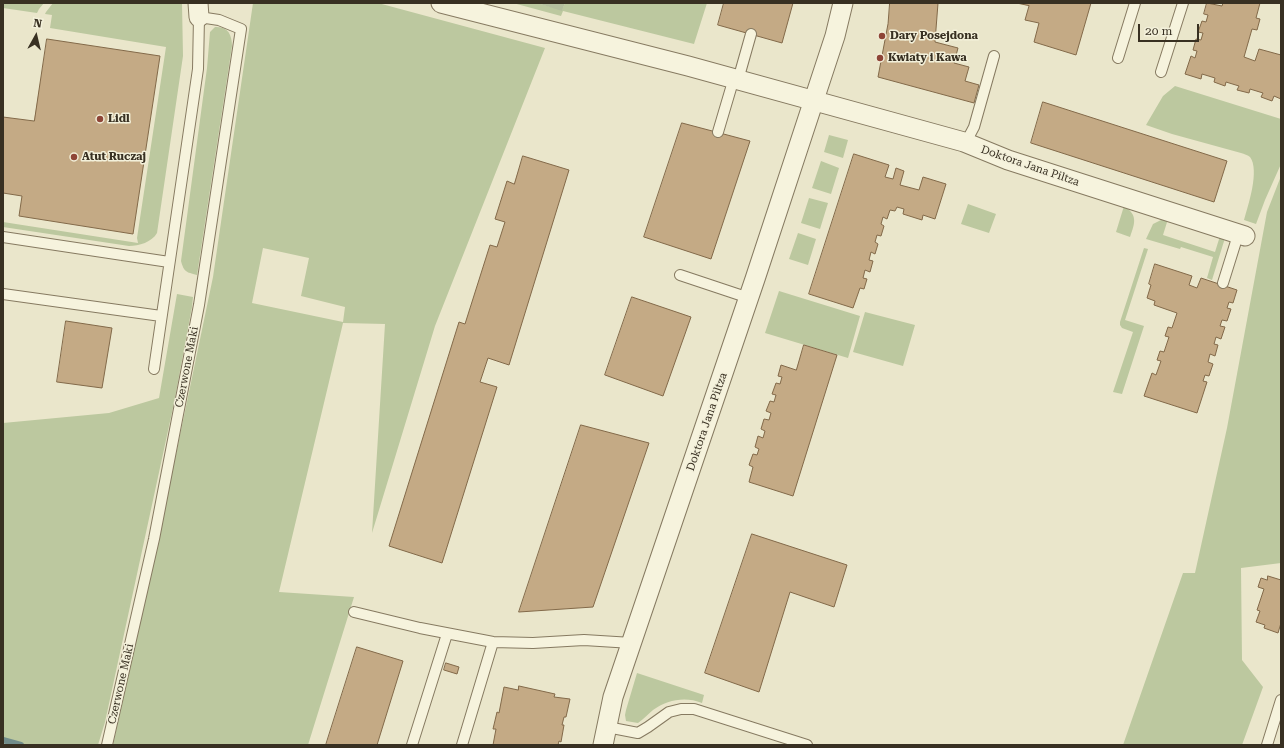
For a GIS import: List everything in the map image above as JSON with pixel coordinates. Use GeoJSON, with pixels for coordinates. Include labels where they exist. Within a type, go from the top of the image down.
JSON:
{"type":"FeatureCollection","features":[{"type":"Feature","properties":{"kind":"street","name":"Doktora Jana Piltza"},"geometry":{"type":"LineString","coordinates":[[441,3],[688,66],[966,142],[1008,160],[1242,235]]}},
{"type":"Feature","properties":{"kind":"street","name":"Doktora Jana Piltza"},"geometry":{"type":"LineString","coordinates":[[605,736],[613,697],[749,298],[836,36],[843,3]]}},
{"type":"Feature","properties":{"kind":"lane"},"geometry":{"type":"LineString","coordinates":[[1118,58],[1135,3]]}},
{"type":"Feature","properties":{"kind":"lane"},"geometry":{"type":"LineString","coordinates":[[1161,72],[1183,3]]}},
{"type":"Feature","properties":{"kind":"lane","name":"Czerwone Maki"},"geometry":{"type":"LineString","coordinates":[[107,745],[154,539],[199,305],[241,29],[198,10],[200,38],[198,69],[154,369]]}},
{"type":"Feature","properties":{"kind":"lane"},"geometry":{"type":"LineString","coordinates":[[718,132],[751,34]]}},
{"type":"Feature","properties":{"kind":"lane"},"geometry":{"type":"LineString","coordinates":[[966,142],[974,127],[994,56]]}},
{"type":"Feature","properties":{"kind":"lane"},"geometry":{"type":"LineString","coordinates":[[1223,283],[1242,235]]}},
{"type":"Feature","properties":{"kind":"lane"},"geometry":{"type":"LineString","coordinates":[[3,237],[169,262]]}},
{"type":"Feature","properties":{"kind":"lane"},"geometry":{"type":"LineString","coordinates":[[680,275],[749,298]]}},
{"type":"Feature","properties":{"kind":"lane"},"geometry":{"type":"LineString","coordinates":[[3,294],[161,316]]}},
{"type":"Feature","properties":{"kind":"lane"},"geometry":{"type":"LineString","coordinates":[[354,612],[446,634],[492,642],[532,643],[584,640],[632,643]]}},
{"type":"Feature","properties":{"kind":"lane"},"geometry":{"type":"LineString","coordinates":[[412,745],[446,634]]}},
{"type":"Feature","properties":{"kind":"lane"},"geometry":{"type":"LineString","coordinates":[[462,745],[492,642]]}},
{"type":"Feature","properties":{"kind":"lane"},"geometry":{"type":"LineString","coordinates":[[1267,745],[1281,700]]}},
{"type":"Feature","properties":{"kind":"lane"},"geometry":{"type":"LineString","coordinates":[[605,736],[638,733],[648,728],[669,712],[687,708],[706,712],[807,745]]}},
{"type":"Feature","properties":{"kind":"green space"},"geometry":{"type":"Polygon","coordinates":[[[3,3],[44,3],[37,13],[3,8],[3,3]]]}},
{"type":"Feature","properties":{"kind":"green space"},"geometry":{"type":"Polygon","coordinates":[[[53,3],[182,3],[183,56],[157,233],[152,239],[145,243],[129,246],[3,227],[3,222],[138,243],[137,238],[166,47],[50,28],[52,15],[45,14],[53,3]]]}},
{"type":"Feature","properties":{"kind":"green space"},"geometry":{"type":"Polygon","coordinates":[[[253,3],[378,3],[545,48],[435,326],[372,533],[385,324],[343,323],[279,592],[354,597],[308,745],[113,745],[171,478],[213,277],[253,3]],[[263,248],[252,303],[343,322],[345,307],[301,296],[309,258],[263,248]]]}},
{"type":"Feature","properties":{"kind":"green space"},"geometry":{"type":"Polygon","coordinates":[[[513,3],[537,3],[562,10],[565,3],[707,3],[694,44],[563,11],[561,16],[513,3]]]}},
{"type":"Feature","properties":{"kind":"green space"},"geometry":{"type":"Polygon","coordinates":[[[537,3],[565,3],[562,11],[537,3]]]}},
{"type":"Feature","properties":{"kind":"green space"},"geometry":{"type":"Polygon","coordinates":[[[215,27],[223,28],[228,32],[231,38],[232,46],[197,275],[186,271],[181,261],[207,68],[210,32],[215,27]]]}},
{"type":"Feature","properties":{"kind":"green space"},"geometry":{"type":"Polygon","coordinates":[[[1175,86],[1281,119],[1281,164],[1256,224],[1244,220],[1254,179],[1253,163],[1250,157],[1146,125],[1163,96],[1175,86]]]}},
{"type":"Feature","properties":{"kind":"green space"},"geometry":{"type":"Polygon","coordinates":[[[829,135],[848,140],[843,158],[824,152],[829,135]]]}},
{"type":"Feature","properties":{"kind":"green space"},"geometry":{"type":"Polygon","coordinates":[[[821,161],[839,168],[831,194],[812,188],[821,161]]]}},
{"type":"Feature","properties":{"kind":"green space"},"geometry":{"type":"Polygon","coordinates":[[[1281,176],[1281,563],[1241,568],[1242,660],[1263,687],[1242,745],[1123,745],[1183,573],[1195,573],[1227,428],[1267,212],[1281,176]]]}},
{"type":"Feature","properties":{"kind":"green space"},"geometry":{"type":"Polygon","coordinates":[[[809,198],[828,203],[820,229],[801,223],[809,198]]]}},
{"type":"Feature","properties":{"kind":"green space"},"geometry":{"type":"Polygon","coordinates":[[[968,204],[996,214],[989,233],[961,224],[968,204]]]}},
{"type":"Feature","properties":{"kind":"green space"},"geometry":{"type":"Polygon","coordinates":[[[1124,206],[1132,213],[1134,220],[1130,237],[1116,232],[1124,206]]]}},
{"type":"Feature","properties":{"kind":"green space"},"geometry":{"type":"Polygon","coordinates":[[[1163,219],[1168,219],[1163,235],[1215,252],[1220,236],[1225,238],[1212,280],[1207,278],[1213,257],[1181,247],[1180,249],[1146,239],[1153,224],[1163,219]]]}},
{"type":"Feature","properties":{"kind":"green space"},"geometry":{"type":"Polygon","coordinates":[[[798,233],[816,239],[808,265],[789,259],[798,233]]]}},
{"type":"Feature","properties":{"kind":"green space"},"geometry":{"type":"Polygon","coordinates":[[[1144,248],[1148,249],[1125,320],[1144,326],[1122,394],[1113,392],[1133,332],[1122,328],[1120,322],[1144,248]]]}},
{"type":"Feature","properties":{"kind":"green space"},"geometry":{"type":"Polygon","coordinates":[[[779,291],[860,316],[848,358],[765,333],[779,291]]]}},
{"type":"Feature","properties":{"kind":"green space"},"geometry":{"type":"Polygon","coordinates":[[[177,294],[193,297],[192,307],[174,403],[105,722],[98,745],[3,745],[3,423],[109,413],[159,398],[177,294]]]}},
{"type":"Feature","properties":{"kind":"green space"},"geometry":{"type":"Polygon","coordinates":[[[865,312],[915,325],[903,366],[853,352],[865,312]]]}},
{"type":"Feature","properties":{"kind":"green space"},"geometry":{"type":"Polygon","coordinates":[[[637,673],[704,695],[702,703],[689,700],[676,700],[653,710],[638,723],[626,721],[626,710],[637,673]]]}},
{"type":"Feature","properties":{"kind":"building"},"geometry":{"type":"Polygon","coordinates":[[[724,3],[793,3],[782,43],[718,25],[724,3]]]}},
{"type":"Feature","properties":{"kind":"building"},"geometry":{"type":"Polygon","coordinates":[[[890,3],[938,3],[935,42],[958,48],[954,63],[969,67],[965,81],[979,85],[974,103],[878,77],[888,24],[890,3]]]}},
{"type":"Feature","properties":{"kind":"building"},"geometry":{"type":"Polygon","coordinates":[[[1017,3],[1091,3],[1076,55],[1034,42],[1039,23],[1025,20],[1029,6],[1017,3]]]}},
{"type":"Feature","properties":{"kind":"building"},"geometry":{"type":"Polygon","coordinates":[[[1207,3],[1222,6],[1223,3],[1260,3],[1256,18],[1260,19],[1257,30],[1252,29],[1244,57],[1255,61],[1259,49],[1281,55],[1281,99],[1274,96],[1272,101],[1261,97],[1263,93],[1250,89],[1249,93],[1237,90],[1239,86],[1226,82],[1225,86],[1214,82],[1215,78],[1202,74],[1201,79],[1185,74],[1191,56],[1195,58],[1197,51],[1193,50],[1196,39],[1201,40],[1203,33],[1198,32],[1202,21],[1206,22],[1208,15],[1204,14],[1207,3]]]}},
{"type":"Feature","properties":{"kind":"building","name":"Atut Ruczaj"},"geometry":{"type":"Polygon","coordinates":[[[47,39],[160,56],[133,234],[19,216],[22,196],[3,193],[3,117],[34,121],[47,39]]]}},
{"type":"Feature","properties":{"kind":"building"},"geometry":{"type":"Polygon","coordinates":[[[1043,102],[1227,161],[1214,202],[1031,143],[1043,102]]]}},
{"type":"Feature","properties":{"kind":"building"},"geometry":{"type":"Polygon","coordinates":[[[682,123],[750,141],[711,259],[644,237],[682,123]]]}},
{"type":"Feature","properties":{"kind":"building"},"geometry":{"type":"Polygon","coordinates":[[[854,154],[889,165],[885,177],[893,179],[896,168],[904,171],[900,185],[919,190],[923,177],[946,184],[935,219],[923,215],[922,220],[903,214],[904,209],[897,207],[895,211],[890,210],[887,219],[883,217],[881,224],[884,226],[881,236],[877,235],[875,242],[878,244],[875,254],[871,252],[869,260],[873,261],[870,272],[865,270],[863,278],[867,279],[864,289],[860,288],[853,308],[809,294],[854,154]]]}},
{"type":"Feature","properties":{"kind":"building"},"geometry":{"type":"Polygon","coordinates":[[[523,156],[569,170],[509,365],[488,358],[480,382],[497,387],[442,563],[389,546],[459,322],[465,324],[490,245],[497,247],[505,222],[495,219],[507,181],[514,184],[523,156]]]}},
{"type":"Feature","properties":{"kind":"building"},"geometry":{"type":"Polygon","coordinates":[[[1155,264],[1192,276],[1189,285],[1197,288],[1201,278],[1237,290],[1233,303],[1229,302],[1227,308],[1231,309],[1227,321],[1222,320],[1220,326],[1225,327],[1221,339],[1216,337],[1214,344],[1218,345],[1215,356],[1210,354],[1208,362],[1213,364],[1209,376],[1205,375],[1203,381],[1207,382],[1197,413],[1144,396],[1152,373],[1156,375],[1161,361],[1157,360],[1160,351],[1164,352],[1169,337],[1165,336],[1168,327],[1172,328],[1177,313],[1154,305],[1155,301],[1147,298],[1151,285],[1149,284],[1155,264]]]}},
{"type":"Feature","properties":{"kind":"building"},"geometry":{"type":"Polygon","coordinates":[[[632,297],[691,317],[663,396],[605,375],[632,297]]]}},
{"type":"Feature","properties":{"kind":"building"},"geometry":{"type":"Polygon","coordinates":[[[66,321],[112,328],[102,388],[57,382],[66,321]]]}},
{"type":"Feature","properties":{"kind":"building"},"geometry":{"type":"Polygon","coordinates":[[[804,345],[837,355],[793,496],[749,482],[753,467],[749,465],[753,454],[757,455],[759,449],[755,447],[758,436],[763,438],[765,431],[761,429],[764,419],[769,420],[771,413],[766,411],[770,401],[774,402],[776,395],[772,394],[776,383],[780,384],[782,377],[778,376],[781,365],[796,370],[804,345]]]}},
{"type":"Feature","properties":{"kind":"building"},"geometry":{"type":"Polygon","coordinates":[[[581,425],[649,443],[593,607],[519,612],[581,425]]]}},
{"type":"Feature","properties":{"kind":"building"},"geometry":{"type":"Polygon","coordinates":[[[752,534],[847,565],[834,607],[790,592],[759,692],[705,673],[752,534]]]}},
{"type":"Feature","properties":{"kind":"building"},"geometry":{"type":"Polygon","coordinates":[[[1268,576],[1281,580],[1281,623],[1278,633],[1264,628],[1265,625],[1256,622],[1260,611],[1257,610],[1264,589],[1258,587],[1261,578],[1267,580],[1268,576]]]}},
{"type":"Feature","properties":{"kind":"building"},"geometry":{"type":"Polygon","coordinates":[[[357,647],[403,661],[377,745],[326,745],[357,647]]]}},
{"type":"Feature","properties":{"kind":"building"},"geometry":{"type":"Polygon","coordinates":[[[446,663],[459,667],[457,674],[444,670],[446,663]]]}},
{"type":"Feature","properties":{"kind":"building"},"geometry":{"type":"Polygon","coordinates":[[[519,686],[555,694],[554,697],[570,699],[566,717],[564,717],[562,725],[564,725],[561,742],[559,741],[558,745],[493,745],[496,729],[493,729],[497,712],[499,713],[504,687],[518,690],[519,686]]]}},
{"type":"Feature","properties":{"kind":"waterway"},"geometry":{"type":"LineString","coordinates":[[3,740],[21,745]]}},
{"type":"Feature","properties":{"kind":"place","name":"Dary Posejdona"},"geometry":{"type":"Point","coordinates":[882,36]}},
{"type":"Feature","properties":{"kind":"place","name":"Kwiaty i Kawa"},"geometry":{"type":"Point","coordinates":[880,58]}},
{"type":"Feature","properties":{"kind":"place","name":"Lidl"},"geometry":{"type":"Point","coordinates":[100,119]}},
{"type":"Feature","properties":{"kind":"place","name":"Atut Ruczaj"},"geometry":{"type":"Point","coordinates":[74,157]}}]}
